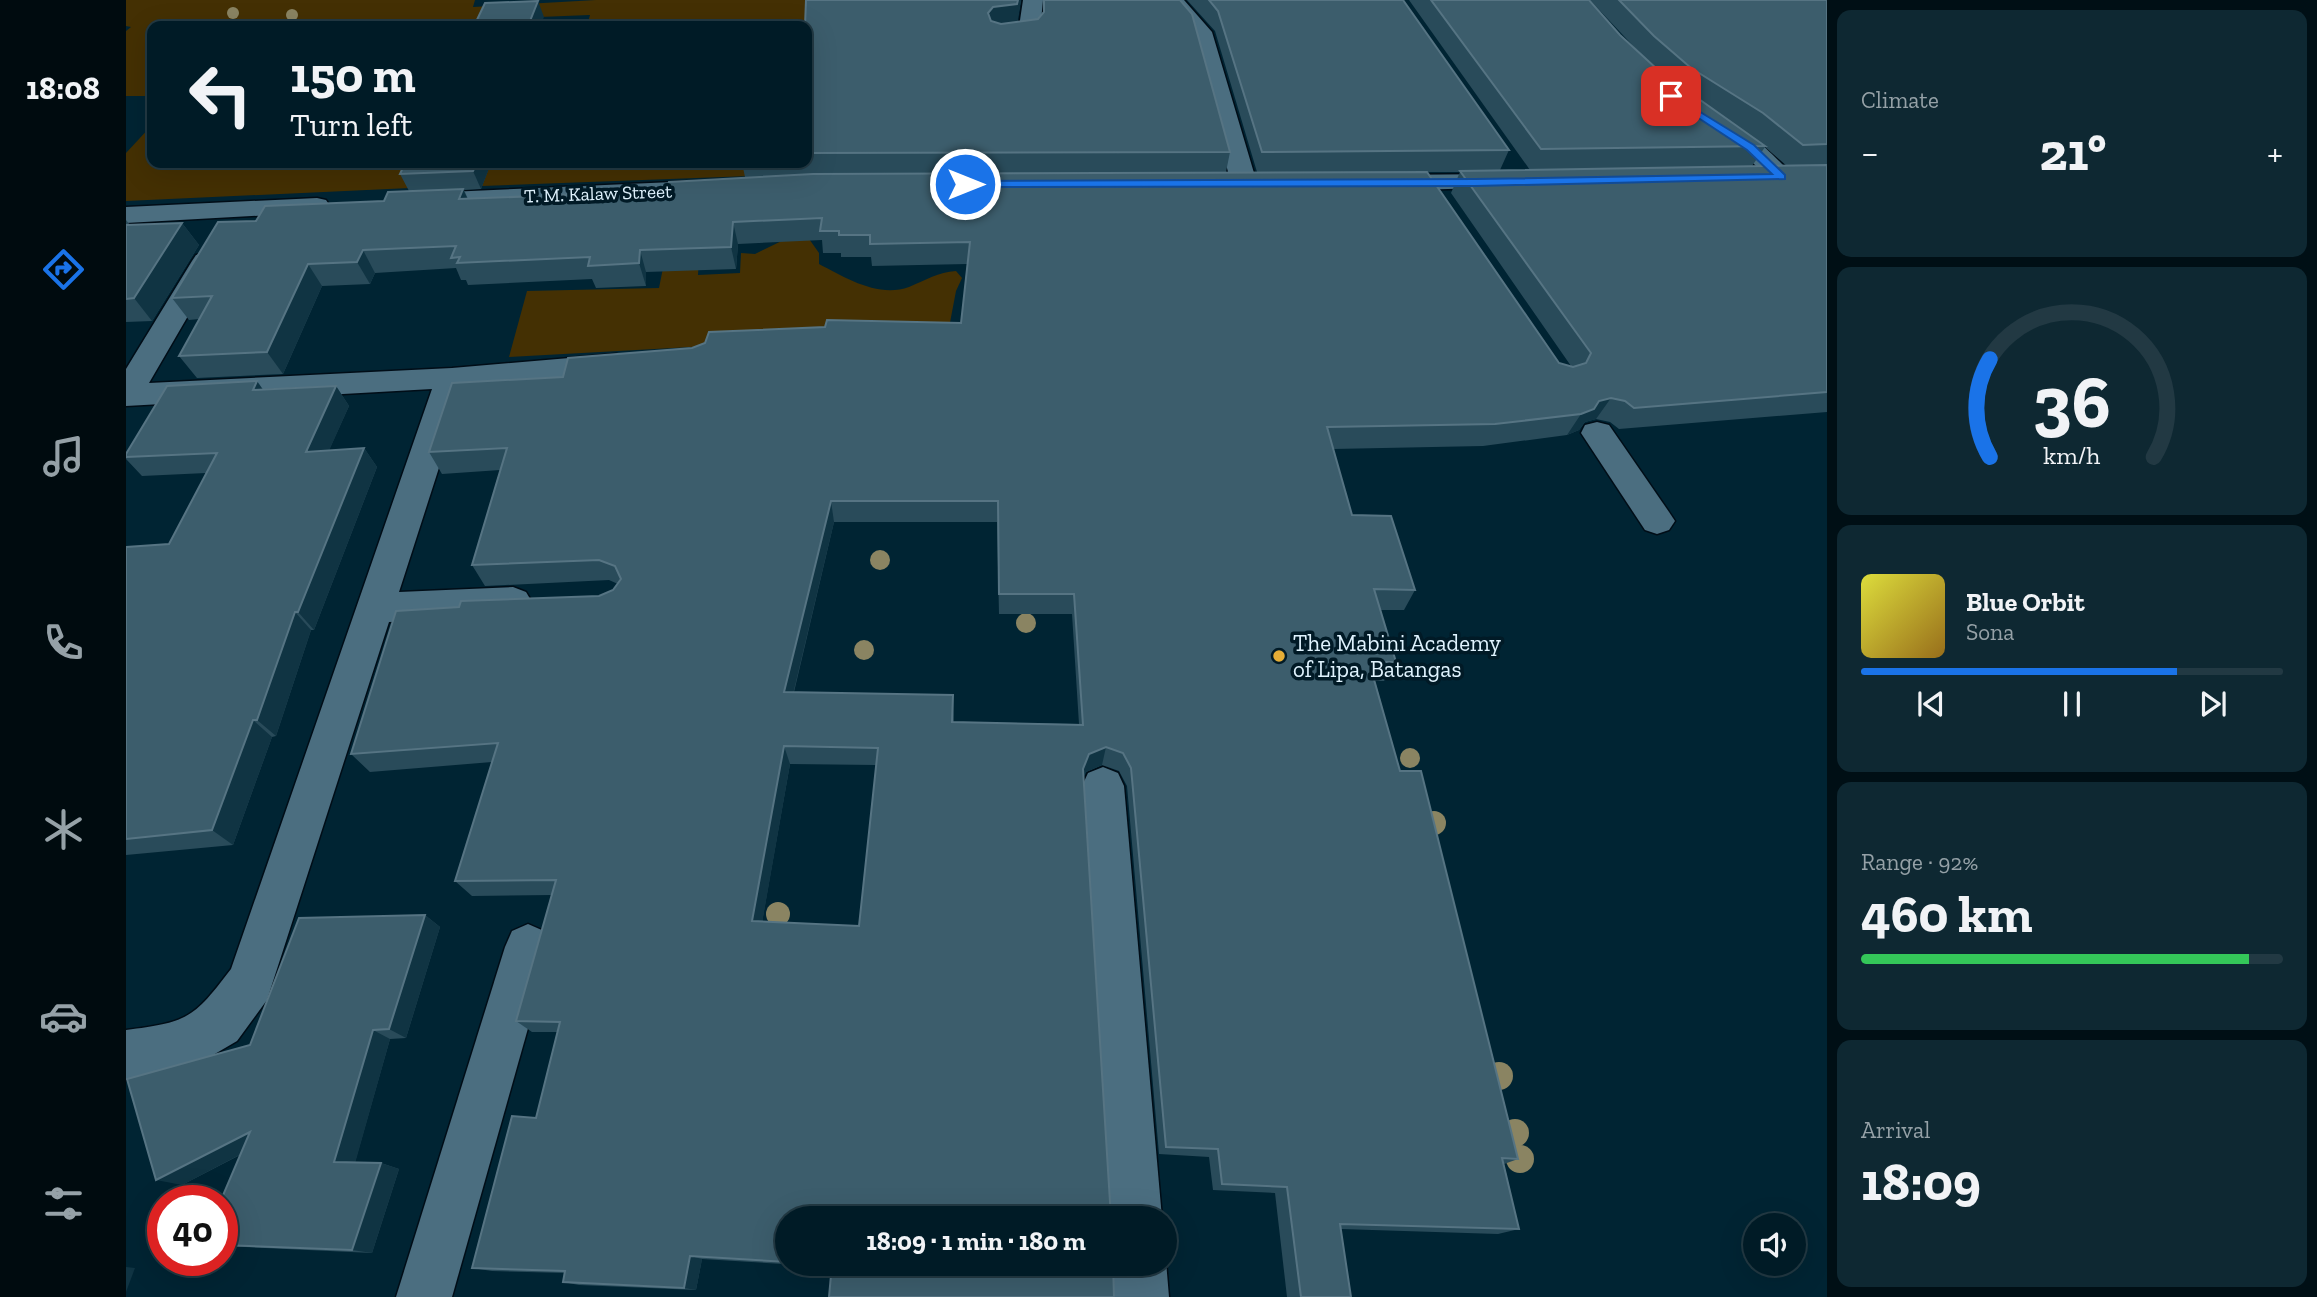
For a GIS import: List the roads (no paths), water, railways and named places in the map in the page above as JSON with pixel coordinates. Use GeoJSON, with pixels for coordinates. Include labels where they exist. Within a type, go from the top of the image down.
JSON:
{"type":"FeatureCollection","features":[{"type":"Feature","properties":{"kind":"street"},"geometry":{"type":"LineString","coordinates":[[1001,35],[1029,32],[1033,0]]}},
{"type":"Feature","properties":{"kind":"street"},"geometry":{"type":"LineString","coordinates":[[1172,0],[1201,32],[1244,183]]}},
{"type":"Feature","properties":{"kind":"street"},"geometry":{"type":"LineString","coordinates":[[1696,113],[1793,177],[1741,178]]}},
{"type":"Feature","properties":{"kind":"street"},"geometry":{"type":"LineString","coordinates":[[1363,183],[1436,194],[1529,182],[1507,159]]}},
{"type":"Feature","properties":{"kind":"street"},"geometry":{"type":"LineString","coordinates":[[1218,183],[1271,183]]}},
{"type":"Feature","properties":{"kind":"street","name":"T. M. Kalaw Street"},"geometry":{"type":"LineString","coordinates":[[399,202],[742,187]]}},
{"type":"Feature","properties":{"kind":"street"},"geometry":{"type":"LineString","coordinates":[[126,215],[345,204]]}},
{"type":"Feature","properties":{"kind":"street"},"geometry":{"type":"LineString","coordinates":[[126,395],[237,209]]}},
{"type":"Feature","properties":{"kind":"street"},"geometry":{"type":"LineString","coordinates":[[126,395],[452,378],[643,362]]}},
{"type":"Feature","properties":{"kind":"street"},"geometry":{"type":"LineString","coordinates":[[126,1055],[178,1048],[220,1024],[250,983],[452,378]]}},
{"type":"Feature","properties":{"kind":"street"},"geometry":{"type":"LineString","coordinates":[[1597,433],[1657,522]]}},
{"type":"Feature","properties":{"kind":"street"},"geometry":{"type":"LineString","coordinates":[[375,608],[540,601]]}},
{"type":"Feature","properties":{"kind":"street"},"geometry":{"type":"LineString","coordinates":[[1103,786],[1134,1206]]}},
{"type":"Feature","properties":{"kind":"street"},"geometry":{"type":"LineString","coordinates":[[424,1297],[528,947]]}},
{"type":"Feature","properties":{"kind":"street"},"geometry":{"type":"LineString","coordinates":[[1140,1276],[1141,1297]]}},
{"type":"Feature","properties":{"kind":"place","name":"The Mabini Academy of Lipa, Batangas"},"geometry":{"type":"Point","coordinates":[1279,656]}}]}
